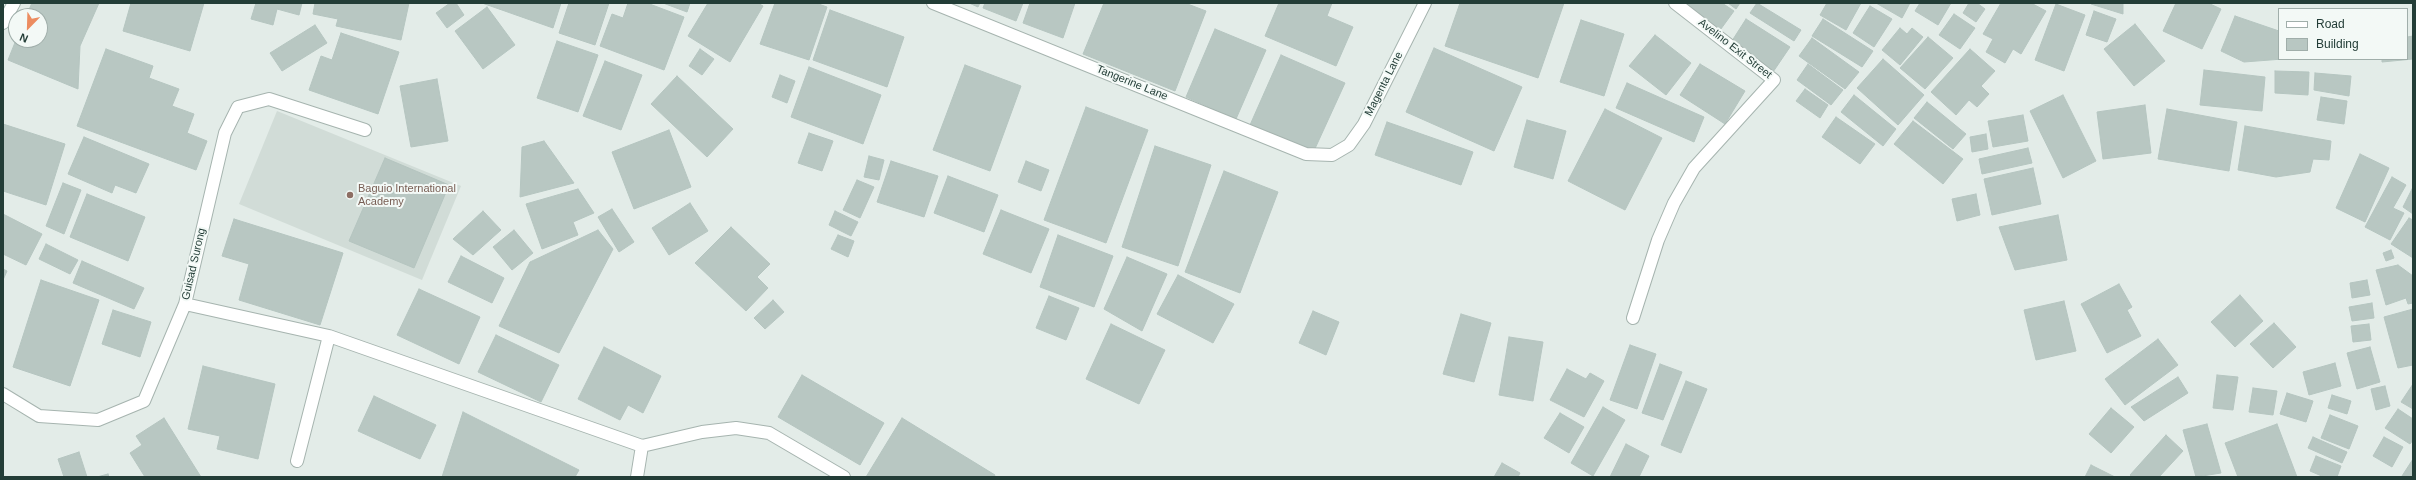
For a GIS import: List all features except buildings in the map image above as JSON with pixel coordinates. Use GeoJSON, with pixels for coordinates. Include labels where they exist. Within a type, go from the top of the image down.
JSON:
{"type":"FeatureCollection","features":[{"type":"Feature","properties":{"kind":"street"},"geometry":{"type":"LineString","coordinates":[[3,23],[14,3]]}},
{"type":"Feature","properties":{"kind":"street","name":"Tangerine Lane"},"geometry":{"type":"LineString","coordinates":[[933,3],[1306,154],[1332,155]]}},
{"type":"Feature","properties":{"kind":"street","name":"Magenta Lane"},"geometry":{"type":"LineString","coordinates":[[1332,155],[1349,146],[1364,124],[1425,3]]}},
{"type":"Feature","properties":{"kind":"street","name":"Avelino Exit Street"},"geometry":{"type":"LineString","coordinates":[[1633,318],[1658,240],[1674,203],[1694,168],[1774,80],[1675,3]]}},
{"type":"Feature","properties":{"kind":"street","name":"Guisad Surong"},"geometry":{"type":"LineString","coordinates":[[3,394],[39,416],[98,420],[144,401],[185,304],[225,133],[238,107],[269,99],[365,130]]}},
{"type":"Feature","properties":{"kind":"street"},"geometry":{"type":"LineString","coordinates":[[185,304],[329,336],[642,446],[702,432],[743,429],[769,433],[844,477]]}},
{"type":"Feature","properties":{"kind":"street"},"geometry":{"type":"LineString","coordinates":[[296,461],[329,336]]}},
{"type":"Feature","properties":{"kind":"street"},"geometry":{"type":"LineString","coordinates":[[637,477],[642,446]]}},
{"type":"Feature","properties":{"kind":"shaded area","name":"Baguio International Academy"},"geometry":{"type":"Polygon","coordinates":[[[277,111],[461,186],[422,280],[239,204],[277,111]]]}},
{"type":"Feature","properties":{"kind":"place","name":"Baguio International Academy"},"geometry":{"type":"Point","coordinates":[350,195]}}]}
